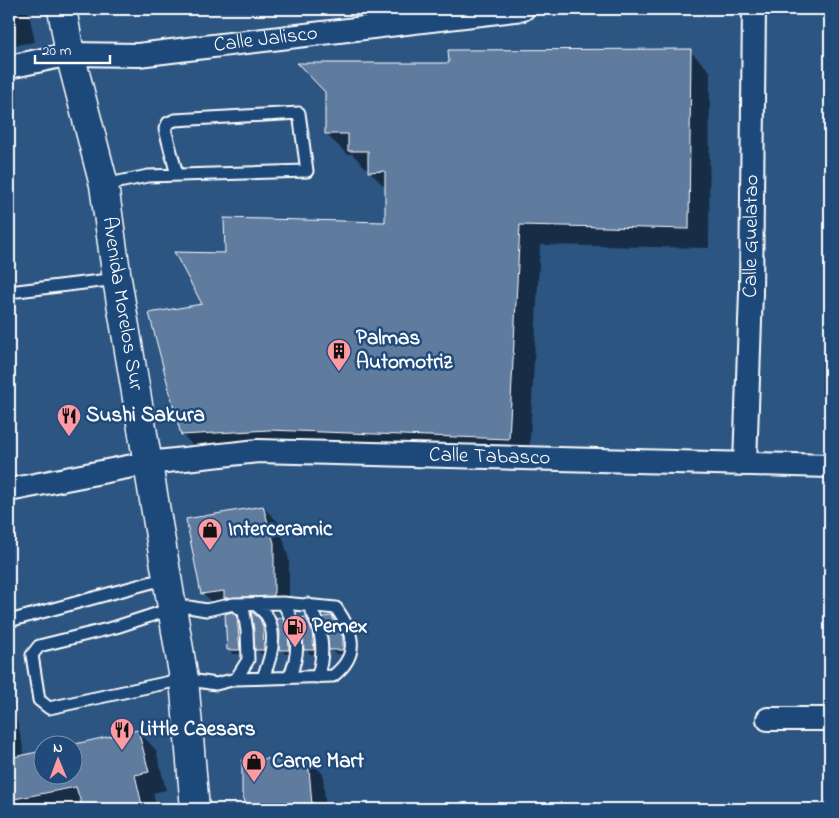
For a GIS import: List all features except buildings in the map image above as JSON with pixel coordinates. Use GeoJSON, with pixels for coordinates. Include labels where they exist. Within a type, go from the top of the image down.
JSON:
{"type":"FeatureCollection","features":[{"type":"Feature","properties":{"kind":"main road","name":"Avenida Morelos Sur"},"geometry":{"type":"LineString","coordinates":[[62,9],[70,54],[104,185],[117,280],[184,679],[195,809]]}},
{"type":"Feature","properties":{"kind":"street","name":"Calle Jalisco"},"geometry":{"type":"LineString","coordinates":[[9,67],[70,54],[138,55],[523,9]]}},
{"type":"Feature","properties":{"kind":"street","name":"Calle Guelatao"},"geometry":{"type":"LineString","coordinates":[[745,464],[752,292],[754,9]]}},
{"type":"Feature","properties":{"kind":"street","name":"Calle Tabasco"},"geometry":{"type":"LineString","coordinates":[[9,490],[148,462],[258,451],[830,466]]}},
{"type":"Feature","properties":{"kind":"street"},"geometry":{"type":"LineString","coordinates":[[768,719],[830,719]]}},
{"type":"Feature","properties":{"kind":"lane"},"geometry":{"type":"LineString","coordinates":[[104,185],[148,176],[307,171],[299,112],[175,120],[168,123],[165,129],[177,175]]}},
{"type":"Feature","properties":{"kind":"lane"},"geometry":{"type":"LineString","coordinates":[[9,292],[72,283],[117,280]]}},
{"type":"Feature","properties":{"kind":"lane"},"geometry":{"type":"LineString","coordinates":[[9,621],[167,578]]}},
{"type":"Feature","properties":{"kind":"lane"},"geometry":{"type":"LineString","coordinates":[[283,603],[297,633],[296,663],[289,677]]}},
{"type":"Feature","properties":{"kind":"lane"},"geometry":{"type":"LineString","coordinates":[[283,603],[336,608],[348,626],[352,651],[344,668],[333,676],[236,678],[216,684],[184,679],[49,708],[39,700],[32,655],[39,646],[116,627],[171,609],[189,607],[206,610],[234,604],[283,603]]}},
{"type":"Feature","properties":{"kind":"lane"},"geometry":{"type":"LineString","coordinates":[[234,604],[244,612],[248,650],[248,660],[236,678]]}},
{"type":"Feature","properties":{"kind":"lane"},"geometry":{"type":"LineString","coordinates":[[255,604],[268,617],[272,632],[271,659],[263,677]]}},
{"type":"Feature","properties":{"kind":"lane"},"geometry":{"type":"LineString","coordinates":[[307,604],[315,614],[320,634],[323,663],[317,677]]}},
{"type":"Feature","properties":{"kind":"place","name":"Palmas Automotriz"},"geometry":{"type":"Point","coordinates":[339,372]}},
{"type":"Feature","properties":{"kind":"place","name":"Sushi Sakura"},"geometry":{"type":"Point","coordinates":[69,437]}},
{"type":"Feature","properties":{"kind":"place","name":"Interceramic"},"geometry":{"type":"Point","coordinates":[210,551]}},
{"type":"Feature","properties":{"kind":"place","name":"Pemex"},"geometry":{"type":"Point","coordinates":[295,648]}},
{"type":"Feature","properties":{"kind":"place","name":"Little Caesars"},"geometry":{"type":"Point","coordinates":[122,751]}},
{"type":"Feature","properties":{"kind":"place","name":"Carne Mart"},"geometry":{"type":"Point","coordinates":[254,783]}}]}
